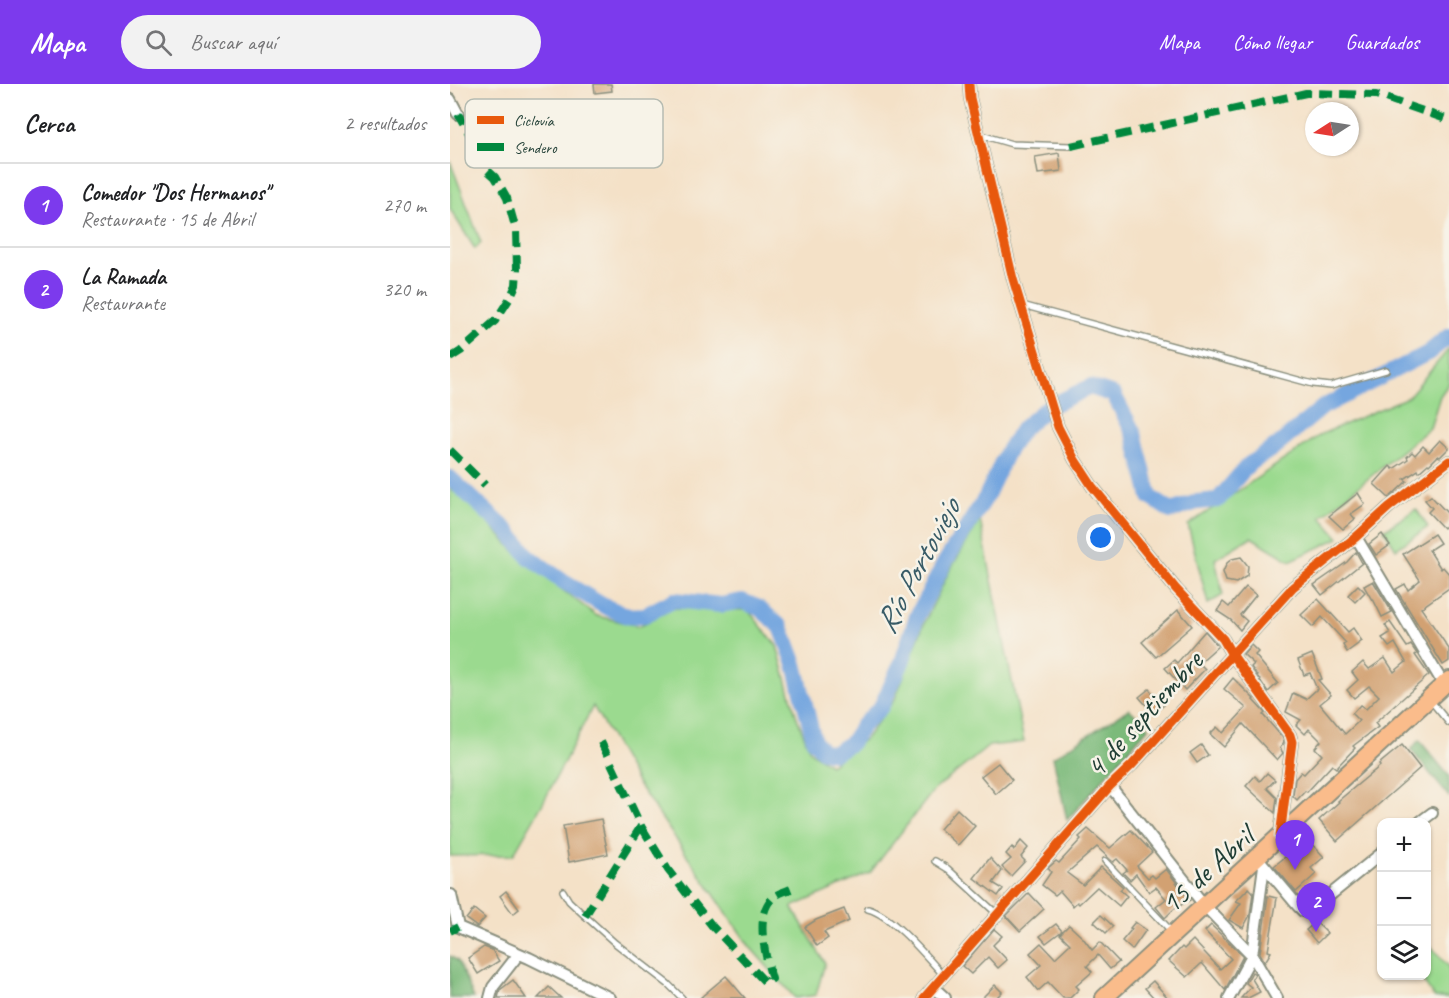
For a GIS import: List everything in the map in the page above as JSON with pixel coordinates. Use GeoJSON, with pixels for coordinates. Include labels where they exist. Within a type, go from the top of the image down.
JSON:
{"type":"FeatureCollection","features":[{"type":"Feature","properties":{"kind":"main road","name":"15 de Abril"},"geometry":{"type":"LineString","coordinates":[[1104,998],[1204,905],[1261,861],[1280,836],[1447,682]]}},
{"type":"Feature","properties":{"kind":"street"},"geometry":{"type":"LineString","coordinates":[[969,84],[970,98],[981,135],[999,224],[1058,427],[1092,486],[1176,589],[1223,639],[1290,735],[1292,742],[1280,836]]}},
{"type":"Feature","properties":{"kind":"street"},"geometry":{"type":"LineString","coordinates":[[450,99],[458,114]]}},
{"type":"Feature","properties":{"kind":"street","name":"4 de septiembre"},"geometry":{"type":"LineString","coordinates":[[924,998],[1110,786],[1132,765],[1293,587],[1356,537],[1389,507],[1449,461]]}},
{"type":"Feature","properties":{"kind":"street"},"geometry":{"type":"LineString","coordinates":[[1356,537],[1447,682]]}},
{"type":"Feature","properties":{"kind":"street"},"geometry":{"type":"LineString","coordinates":[[1110,786],[1204,905],[1252,956],[1277,998]]}},
{"type":"Feature","properties":{"kind":"street"},"geometry":{"type":"LineString","coordinates":[[1425,818],[1432,813]]}},
{"type":"Feature","properties":{"kind":"street"},"geometry":{"type":"LineString","coordinates":[[1261,861],[1303,911],[1309,912],[1377,857]]}},
{"type":"Feature","properties":{"kind":"street"},"geometry":{"type":"LineString","coordinates":[[1229,998],[1252,956],[1261,861]]}},
{"type":"Feature","properties":{"kind":"street"},"geometry":{"type":"LineString","coordinates":[[451,896],[458,927],[529,958],[594,995],[610,998]]}},
{"type":"Feature","properties":{"kind":"street"},"geometry":{"type":"LineString","coordinates":[[490,998],[493,987],[518,955]]}},
{"type":"Feature","properties":{"kind":"street"},"geometry":{"type":"LineString","coordinates":[[934,988],[945,998]]}},
{"type":"Feature","properties":{"kind":"lane"},"geometry":{"type":"LineString","coordinates":[[981,135],[1012,144],[1071,146]]}},
{"type":"Feature","properties":{"kind":"lane"},"geometry":{"type":"LineString","coordinates":[[1021,304],[1313,384],[1330,386],[1386,370]]}},
{"type":"Feature","properties":{"kind":"lane"},"geometry":{"type":"LineString","coordinates":[[1429,699],[1449,723]]}},
{"type":"Feature","properties":{"kind":"lane"},"geometry":{"type":"LineString","coordinates":[[935,861],[948,869],[997,914]]}},
{"type":"Feature","properties":{"kind":"lane"},"geometry":{"type":"LineString","coordinates":[[1105,861],[1173,934]]}},
{"type":"Feature","properties":{"kind":"lane"},"geometry":{"type":"LineString","coordinates":[[563,891],[569,902],[682,998]]}},
{"type":"Feature","properties":{"kind":"lane"},"geometry":{"type":"LineString","coordinates":[[868,909],[876,911],[910,939],[944,976]]}},
{"type":"Feature","properties":{"kind":"green space"},"geometry":{"type":"Polygon","coordinates":[[[450,161],[481,243],[475,249],[450,209],[450,161]]]}},
{"type":"Feature","properties":{"kind":"green space"},"geometry":{"type":"Polygon","coordinates":[[[1449,349],[1449,383],[1440,396],[1430,428],[1321,517],[1339,538],[1290,561],[1251,537],[1215,559],[1223,595],[1208,604],[1188,525],[1322,434],[1408,397],[1449,349]]]}},
{"type":"Feature","properties":{"kind":"green space"},"geometry":{"type":"Polygon","coordinates":[[[450,488],[482,516],[523,560],[597,616],[639,626],[674,608],[748,610],[777,646],[796,715],[810,751],[830,765],[865,739],[895,699],[925,621],[950,570],[980,520],[1024,742],[989,746],[933,791],[870,873],[792,907],[825,963],[816,995],[795,998],[750,947],[638,784],[593,706],[543,803],[513,855],[450,856],[450,488]]]}},
{"type":"Feature","properties":{"kind":"green space"},"geometry":{"type":"Polygon","coordinates":[[[1416,509],[1428,527],[1396,549],[1384,530],[1416,509]]]}},
{"type":"Feature","properties":{"kind":"green space"},"geometry":{"type":"Polygon","coordinates":[[[1129,709],[1149,727],[1067,820],[1053,757],[1129,709]]]}},
{"type":"Feature","properties":{"kind":"green space"},"geometry":{"type":"Polygon","coordinates":[[[1419,740],[1449,776],[1449,797],[1411,750],[1419,740]]]}},
{"type":"Feature","properties":{"kind":"green space"},"geometry":{"type":"Polygon","coordinates":[[[1431,947],[1449,967],[1449,998],[1435,998],[1422,980],[1431,980],[1431,947]]]}},
{"type":"Feature","properties":{"kind":"green space"},"geometry":{"type":"Polygon","coordinates":[[[450,956],[458,961],[474,998],[450,998],[450,956]]]}},
{"type":"Feature","properties":{"kind":"building"},"geometry":{"type":"Polygon","coordinates":[[[594,84],[611,84],[612,91],[595,93],[594,84]]]}},
{"type":"Feature","properties":{"kind":"building"},"geometry":{"type":"Polygon","coordinates":[[[1059,153],[1061,171],[1038,174],[1035,157],[1059,153]]]}},
{"type":"Feature","properties":{"kind":"building"},"geometry":{"type":"Polygon","coordinates":[[[1440,440],[1449,448],[1419,472],[1418,470],[1404,479],[1407,481],[1389,498],[1374,484],[1390,466],[1393,469],[1408,459],[1407,457],[1412,452],[1415,455],[1423,446],[1429,452],[1440,440]]]}},
{"type":"Feature","properties":{"kind":"building"},"geometry":{"type":"Polygon","coordinates":[[[1358,493],[1365,504],[1351,514],[1355,519],[1343,529],[1329,516],[1358,493]]]}},
{"type":"Feature","properties":{"kind":"building"},"geometry":{"type":"Polygon","coordinates":[[[1431,496],[1449,515],[1449,522],[1443,528],[1428,512],[1432,508],[1425,500],[1431,496]]]}},
{"type":"Feature","properties":{"kind":"building"},"geometry":{"type":"Polygon","coordinates":[[[1382,534],[1390,545],[1376,555],[1369,544],[1382,534]]]}},
{"type":"Feature","properties":{"kind":"building"},"geometry":{"type":"Polygon","coordinates":[[[1434,534],[1440,543],[1429,550],[1441,569],[1443,567],[1449,574],[1449,588],[1421,608],[1449,649],[1449,661],[1443,665],[1396,589],[1405,584],[1408,590],[1420,580],[1403,554],[1434,534]]]}},
{"type":"Feature","properties":{"kind":"building"},"geometry":{"type":"Polygon","coordinates":[[[1356,552],[1362,563],[1322,595],[1314,585],[1347,562],[1356,552]]]}},
{"type":"Feature","properties":{"kind":"building"},"geometry":{"type":"Polygon","coordinates":[[[1241,557],[1248,566],[1247,576],[1236,583],[1226,581],[1223,572],[1227,563],[1241,557]]]}},
{"type":"Feature","properties":{"kind":"building"},"geometry":{"type":"Polygon","coordinates":[[[1373,581],[1392,612],[1382,617],[1364,586],[1373,581]]]}},
{"type":"Feature","properties":{"kind":"building"},"geometry":{"type":"Polygon","coordinates":[[[1358,585],[1365,592],[1355,602],[1348,595],[1358,585]]]}},
{"type":"Feature","properties":{"kind":"building"},"geometry":{"type":"Polygon","coordinates":[[[1246,587],[1256,595],[1240,615],[1247,621],[1240,630],[1231,620],[1217,611],[1223,602],[1229,607],[1246,587]]]}},
{"type":"Feature","properties":{"kind":"building"},"geometry":{"type":"Polygon","coordinates":[[[1318,599],[1348,632],[1353,628],[1362,641],[1347,652],[1343,645],[1346,643],[1322,617],[1313,627],[1301,615],[1318,599]]]}},
{"type":"Feature","properties":{"kind":"building"},"geometry":{"type":"Polygon","coordinates":[[[1178,610],[1192,626],[1156,657],[1142,642],[1178,610]]]}},
{"type":"Feature","properties":{"kind":"building"},"geometry":{"type":"Polygon","coordinates":[[[1390,622],[1407,647],[1411,645],[1429,675],[1375,723],[1378,727],[1353,746],[1355,748],[1336,768],[1332,765],[1297,800],[1293,796],[1295,779],[1301,772],[1304,774],[1322,755],[1315,748],[1321,741],[1309,729],[1305,734],[1296,725],[1301,720],[1286,712],[1293,693],[1306,699],[1317,689],[1310,673],[1304,675],[1298,660],[1312,654],[1322,679],[1318,680],[1331,695],[1320,704],[1345,734],[1359,721],[1352,714],[1360,705],[1366,709],[1379,696],[1369,686],[1354,698],[1347,690],[1358,680],[1352,672],[1363,662],[1369,669],[1385,658],[1394,672],[1406,662],[1395,643],[1389,647],[1382,638],[1390,633],[1385,625],[1390,622]]]}},
{"type":"Feature","properties":{"kind":"building"},"geometry":{"type":"Polygon","coordinates":[[[1205,631],[1218,646],[1199,663],[1205,669],[1185,690],[1165,668],[1174,660],[1177,663],[1205,631]]]}},
{"type":"Feature","properties":{"kind":"building"},"geometry":{"type":"Polygon","coordinates":[[[1251,645],[1258,652],[1255,655],[1278,683],[1268,692],[1251,667],[1254,664],[1243,654],[1251,645]]]}},
{"type":"Feature","properties":{"kind":"building"},"geometry":{"type":"Polygon","coordinates":[[[1233,678],[1254,699],[1265,713],[1263,715],[1283,738],[1284,743],[1280,748],[1283,753],[1277,760],[1243,724],[1224,747],[1210,734],[1217,727],[1223,733],[1246,708],[1224,689],[1233,678]]]}},
{"type":"Feature","properties":{"kind":"building"},"geometry":{"type":"Polygon","coordinates":[[[1149,689],[1164,705],[1154,714],[1139,697],[1149,689]]]}},
{"type":"Feature","properties":{"kind":"building"},"geometry":{"type":"Polygon","coordinates":[[[1201,745],[1208,755],[1197,763],[1190,753],[1201,745]]]}},
{"type":"Feature","properties":{"kind":"building"},"geometry":{"type":"Polygon","coordinates":[[[1402,745],[1420,768],[1337,841],[1319,820],[1402,745]]]}},
{"type":"Feature","properties":{"kind":"building"},"geometry":{"type":"Polygon","coordinates":[[[998,763],[1012,780],[996,794],[981,776],[998,763]]]}},
{"type":"Feature","properties":{"kind":"building"},"geometry":{"type":"Polygon","coordinates":[[[1267,773],[1275,780],[1267,788],[1277,798],[1275,813],[1246,786],[1255,776],[1260,781],[1267,773]]]}},
{"type":"Feature","properties":{"kind":"building"},"geometry":{"type":"Polygon","coordinates":[[[957,809],[975,826],[958,845],[940,829],[957,809]]]}},
{"type":"Feature","properties":{"kind":"building"},"geometry":{"type":"Polygon","coordinates":[[[601,819],[608,854],[569,862],[563,826],[601,819]]]}},
{"type":"Feature","properties":{"kind":"building"},"geometry":{"type":"Polygon","coordinates":[[[1088,829],[1110,848],[1131,830],[1152,852],[1137,866],[1148,878],[1152,875],[1155,878],[1166,869],[1190,900],[1174,909],[1165,918],[1156,907],[1166,899],[1156,887],[1149,892],[1136,874],[1130,880],[1123,873],[1127,870],[1117,859],[1113,862],[1097,847],[1067,873],[1083,885],[1101,867],[1123,887],[1120,890],[1127,896],[1119,906],[1097,887],[1079,904],[1077,902],[1073,906],[1060,891],[1055,895],[1042,885],[1051,872],[1048,868],[1056,861],[1059,863],[1088,829]]]}},
{"type":"Feature","properties":{"kind":"building"},"geometry":{"type":"Polygon","coordinates":[[[1021,841],[1028,848],[1021,857],[1025,861],[1011,876],[1002,867],[1011,859],[1006,854],[1012,847],[1014,850],[1021,841]]]}},
{"type":"Feature","properties":{"kind":"building"},"geometry":{"type":"Polygon","coordinates":[[[1313,845],[1324,857],[1311,868],[1316,874],[1296,892],[1274,866],[1295,849],[1301,856],[1313,845]]]}},
{"type":"Feature","properties":{"kind":"building"},"geometry":{"type":"Polygon","coordinates":[[[990,858],[1002,871],[993,883],[1003,889],[998,896],[974,878],[990,858]]]}},
{"type":"Feature","properties":{"kind":"building"},"geometry":{"type":"Polygon","coordinates":[[[1249,888],[1253,892],[1250,915],[1243,928],[1229,920],[1241,903],[1236,901],[1249,888]]]}},
{"type":"Feature","properties":{"kind":"building"},"geometry":{"type":"Polygon","coordinates":[[[506,891],[519,909],[513,914],[500,896],[506,891]]]}},
{"type":"Feature","properties":{"kind":"building"},"geometry":{"type":"Polygon","coordinates":[[[1029,893],[1044,909],[1020,931],[1006,916],[1029,893]]]}},
{"type":"Feature","properties":{"kind":"building"},"geometry":{"type":"Polygon","coordinates":[[[1268,896],[1277,898],[1268,951],[1271,952],[1265,962],[1260,953],[1268,896]]]}},
{"type":"Feature","properties":{"kind":"building"},"geometry":{"type":"Polygon","coordinates":[[[474,909],[485,918],[477,927],[466,919],[474,909]]]}},
{"type":"Feature","properties":{"kind":"building"},"geometry":{"type":"Polygon","coordinates":[[[844,909],[849,921],[824,932],[828,938],[817,946],[805,927],[844,909]]]}},
{"type":"Feature","properties":{"kind":"building"},"geometry":{"type":"Polygon","coordinates":[[[1101,915],[1113,926],[1106,933],[1094,922],[1101,915]]]}},
{"type":"Feature","properties":{"kind":"building"},"geometry":{"type":"Polygon","coordinates":[[[1135,922],[1146,930],[1132,950],[1122,941],[1135,922]]]}},
{"type":"Feature","properties":{"kind":"building"},"geometry":{"type":"Polygon","coordinates":[[[1316,922],[1327,933],[1317,943],[1306,930],[1316,922]]]}},
{"type":"Feature","properties":{"kind":"building"},"geometry":{"type":"Polygon","coordinates":[[[1056,924],[1062,931],[1046,943],[1040,936],[1056,924]]]}},
{"type":"Feature","properties":{"kind":"building"},"geometry":{"type":"Polygon","coordinates":[[[1069,925],[1092,950],[1100,942],[1119,962],[1110,969],[1098,955],[1087,966],[1092,972],[1076,986],[1079,989],[1070,998],[1063,998],[1048,982],[1038,991],[1027,977],[1041,965],[1030,953],[1041,943],[1055,958],[1070,944],[1060,934],[1069,925]]]}},
{"type":"Feature","properties":{"kind":"building"},"geometry":{"type":"Polygon","coordinates":[[[1211,925],[1243,956],[1225,990],[1202,963],[1187,977],[1169,961],[1182,947],[1184,949],[1193,940],[1220,969],[1231,959],[1205,931],[1211,925]]]}},
{"type":"Feature","properties":{"kind":"building"},"geometry":{"type":"Polygon","coordinates":[[[994,929],[1002,936],[993,945],[1007,960],[998,968],[988,957],[971,974],[962,966],[994,929]]]}},
{"type":"Feature","properties":{"kind":"building"},"geometry":{"type":"Polygon","coordinates":[[[484,947],[492,950],[499,961],[478,974],[468,958],[484,947]]]}},
{"type":"Feature","properties":{"kind":"building"},"geometry":{"type":"Polygon","coordinates":[[[1252,972],[1255,974],[1252,979],[1260,992],[1248,998],[1241,998],[1251,987],[1246,983],[1252,972]]]}},
{"type":"Feature","properties":{"kind":"building"},"geometry":{"type":"Polygon","coordinates":[[[726,976],[745,998],[700,998],[726,976]]]}},
{"type":"Feature","properties":{"kind":"building"},"geometry":{"type":"Polygon","coordinates":[[[513,980],[526,998],[498,998],[500,990],[513,980]]]}},
{"type":"Feature","properties":{"kind":"building"},"geometry":{"type":"Polygon","coordinates":[[[1153,981],[1168,998],[1154,998],[1145,988],[1153,981]]]}},
{"type":"Feature","properties":{"kind":"building"},"geometry":{"type":"Polygon","coordinates":[[[995,985],[1002,992],[996,998],[982,998],[995,985]]]}},
{"type":"Feature","properties":{"kind":"building"},"geometry":{"type":"Polygon","coordinates":[[[549,987],[561,998],[538,998],[549,987]]]}},
{"type":"Feature","properties":{"kind":"waterway","name":"Río Portoviejo"},"geometry":{"type":"LineString","coordinates":[[450,478],[509,532],[529,557],[604,606],[628,616],[645,615],[674,600],[721,605],[742,601],[759,608],[781,627],[795,664],[814,741],[823,751],[834,753],[851,743],[863,725],[881,707],[902,662],[917,616],[945,562],[986,497],[1007,452],[1023,428],[1048,407],[1090,387],[1114,395],[1134,434],[1150,497],[1171,511],[1197,502],[1218,500],[1248,465],[1279,444],[1323,407],[1428,353],[1449,336]]}},
{"type":"Feature","properties":{"kind":"marked path"},"geometry":{"type":"LineString","coordinates":[[1071,146],[1306,93],[1376,95],[1449,120]]}},
{"type":"Feature","properties":{"kind":"marked path"},"geometry":{"type":"LineString","coordinates":[[458,114],[465,126]]}},
{"type":"Feature","properties":{"kind":"marked path"},"geometry":{"type":"LineString","coordinates":[[450,358],[495,321],[516,285],[516,230],[507,198],[495,177],[485,168]]}},
{"type":"Feature","properties":{"kind":"marked path"},"geometry":{"type":"LineString","coordinates":[[450,450],[485,485]]}},
{"type":"Feature","properties":{"kind":"marked path"},"geometry":{"type":"LineString","coordinates":[[585,916],[641,826],[600,740]]}},
{"type":"Feature","properties":{"kind":"marked path"},"geometry":{"type":"LineString","coordinates":[[641,826],[668,870],[713,927],[766,983],[772,979],[763,936],[764,914],[774,897],[791,889]]}},
{"type":"Feature","properties":{"kind":"marked path"},"geometry":{"type":"LineString","coordinates":[[450,931],[458,927]]}},
{"type":"Feature","properties":{"kind":"cycle path"},"geometry":{"type":"LineString","coordinates":[[969,84],[970,98],[1013,279],[1058,427],[1092,486],[1176,589],[1223,639],[1290,735],[1292,742],[1280,836]]}},
{"type":"Feature","properties":{"kind":"cycle path"},"geometry":{"type":"LineString","coordinates":[[924,998],[1110,786],[1132,765],[1293,587],[1356,537],[1389,507],[1449,461]]}},
{"type":"Feature","properties":{"kind":"place","name":"Comedor \"Dos Hermanos\""},"geometry":{"type":"Point","coordinates":[1295,870]}},
{"type":"Feature","properties":{"kind":"place","name":"La Ramada"},"geometry":{"type":"Point","coordinates":[1316,932]}}]}
